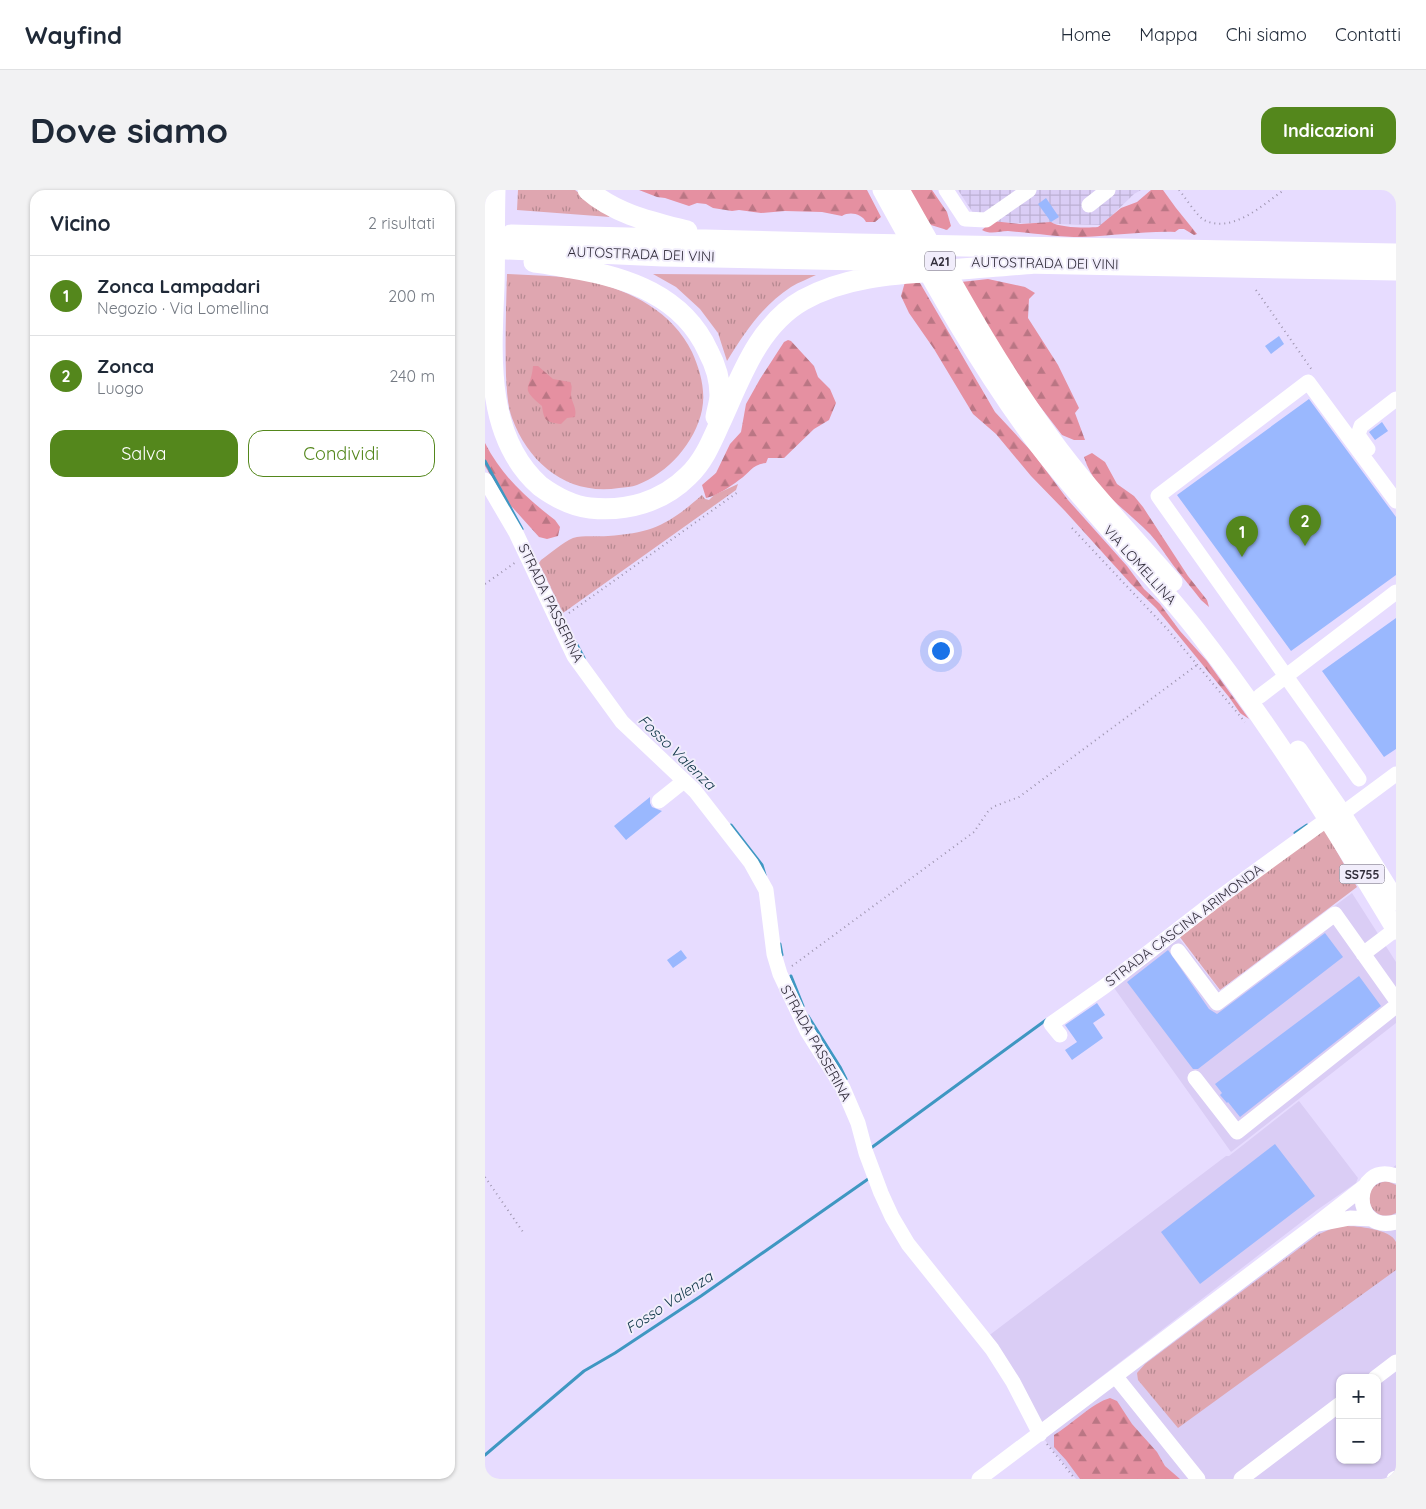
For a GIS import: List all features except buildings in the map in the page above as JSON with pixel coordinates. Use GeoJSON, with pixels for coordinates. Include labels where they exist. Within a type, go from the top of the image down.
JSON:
{"type":"FeatureCollection","features":[{"type":"Feature","properties":{"kind":"highway"},"geometry":{"type":"LineString","coordinates":[[495,190],[489,225],[494,286],[490,353],[492,398],[497,422],[507,448],[519,466],[534,481],[554,496],[582,508],[605,510],[639,506],[659,497],[688,476],[701,461],[709,447],[760,340],[778,319],[803,300],[862,278],[1035,263]]}},
{"type":"Feature","properties":{"kind":"highway"},"geometry":{"type":"LineString","coordinates":[[588,190],[623,212],[651,222],[691,232],[824,239],[856,244]]}},
{"type":"Feature","properties":{"kind":"highway","name":"AUTOSTRADA DEI VINI"},"geometry":{"type":"LineString","coordinates":[[489,225],[856,244],[1396,254]]}},
{"type":"Feature","properties":{"kind":"highway","name":"AUTOSTRADA DEI VINI"},"geometry":{"type":"LineString","coordinates":[[485,248],[663,256],[1396,270]]}},
{"type":"Feature","properties":{"kind":"highway"},"geometry":{"type":"LineString","coordinates":[[485,260],[539,263],[603,273],[633,283],[665,300],[685,316],[701,335],[717,373],[720,395],[709,447]]}},
{"type":"Feature","properties":{"kind":"main road"},"geometry":{"type":"LineString","coordinates":[[890,193],[910,207],[960,311]]}},
{"type":"Feature","properties":{"kind":"main road"},"geometry":{"type":"LineString","coordinates":[[890,193],[960,311]]}},
{"type":"Feature","properties":{"kind":"main road","name":"VIA LOMELLINA"},"geometry":{"type":"LineString","coordinates":[[960,311],[1051,438],[1095,495],[1182,592],[1260,696],[1336,813]]}},
{"type":"Feature","properties":{"kind":"main road","name":"VIA LOMELLINA"},"geometry":{"type":"LineString","coordinates":[[960,311],[992,379],[1035,441],[1091,510],[1165,592],[1198,632],[1256,711],[1336,813]]}},
{"type":"Feature","properties":{"kind":"main road","name":"SS755"},"geometry":{"type":"LineString","coordinates":[[1336,813],[1396,901]]}},
{"type":"Feature","properties":{"kind":"main road","name":"SS755"},"geometry":{"type":"LineString","coordinates":[[1336,813],[1396,929]]}},
{"type":"Feature","properties":{"kind":"street"},"geometry":{"type":"LineString","coordinates":[[946,190],[965,219],[987,220],[1029,190]]}},
{"type":"Feature","properties":{"kind":"street"},"geometry":{"type":"LineString","coordinates":[[1089,205],[1108,190]]}},
{"type":"Feature","properties":{"kind":"street"},"geometry":{"type":"LineString","coordinates":[[1359,779],[1158,496],[1308,382],[1396,500]]}},
{"type":"Feature","properties":{"kind":"street"},"geometry":{"type":"LineString","coordinates":[[1396,399],[1361,426],[1358,435],[1396,486]]}},
{"type":"Feature","properties":{"kind":"street","name":"STRADA PASSERINA"},"geometry":{"type":"LineString","coordinates":[[485,480],[516,533],[574,656],[622,722],[701,798],[751,863],[766,890],[774,954],[780,974],[807,1031],[843,1088],[891,1217],[908,1244],[992,1350],[1013,1382],[1040,1434]]}},
{"type":"Feature","properties":{"kind":"street"},"geometry":{"type":"LineString","coordinates":[[1260,696],[1396,592]]}},
{"type":"Feature","properties":{"kind":"street"},"geometry":{"type":"LineString","coordinates":[[1336,813],[1396,774]]}},
{"type":"Feature","properties":{"kind":"street"},"geometry":{"type":"LineString","coordinates":[[659,801],[684,781]]}},
{"type":"Feature","properties":{"kind":"street","name":"STRADA CASCINA ARIMONDA"},"geometry":{"type":"LineString","coordinates":[[1060,1035],[1051,1024],[1105,986],[1209,905],[1336,813]]}},
{"type":"Feature","properties":{"kind":"street"},"geometry":{"type":"LineString","coordinates":[[1178,952],[1217,1003],[1335,914],[1396,1000]]}},
{"type":"Feature","properties":{"kind":"street"},"geometry":{"type":"LineString","coordinates":[[1363,954],[1396,929]]}},
{"type":"Feature","properties":{"kind":"street"},"geometry":{"type":"LineString","coordinates":[[1195,1078],[1237,1132],[1396,1006]]}},
{"type":"Feature","properties":{"kind":"street"},"geometry":{"type":"LineString","coordinates":[[979,1479],[1315,1225],[1365,1186],[1371,1179],[1391,1171]]}},
{"type":"Feature","properties":{"kind":"street"},"geometry":{"type":"LineString","coordinates":[[1365,1186],[1361,1200],[1372,1220]]}},
{"type":"Feature","properties":{"kind":"street"},"geometry":{"type":"LineString","coordinates":[[1315,1225],[1350,1218],[1372,1220],[1393,1226]]}},
{"type":"Feature","properties":{"kind":"street"},"geometry":{"type":"LineString","coordinates":[[1380,1374],[1396,1362]]}},
{"type":"Feature","properties":{"kind":"street"},"geometry":{"type":"LineString","coordinates":[[1115,1377],[1198,1479]]}},
{"type":"Feature","properties":{"kind":"street"},"geometry":{"type":"LineString","coordinates":[[1241,1479],[1336,1407]]}},
{"type":"Feature","properties":{"kind":"path"},"geometry":{"type":"LineString","coordinates":[[1179,190],[1203,219],[1219,224],[1241,220],[1284,190]]}},
{"type":"Feature","properties":{"kind":"path"},"geometry":{"type":"LineString","coordinates":[[1256,290],[1317,376]]}},
{"type":"Feature","properties":{"kind":"path"},"geometry":{"type":"LineString","coordinates":[[557,622],[738,492]]}},
{"type":"Feature","properties":{"kind":"path"},"geometry":{"type":"LineString","coordinates":[[1072,528],[1168,630],[1250,728]]}},
{"type":"Feature","properties":{"kind":"path"},"geometry":{"type":"LineString","coordinates":[[485,584],[526,555]]}},
{"type":"Feature","properties":{"kind":"path"},"geometry":{"type":"LineString","coordinates":[[780,974],[974,832],[989,810],[1019,797],[1197,665]]}},
{"type":"Feature","properties":{"kind":"path"},"geometry":{"type":"LineString","coordinates":[[485,1177],[523,1232]]}},
{"type":"Feature","properties":{"kind":"path"},"geometry":{"type":"LineString","coordinates":[[1040,1434],[1075,1479]]}},
{"type":"Feature","properties":{"kind":"shaded area"},"geometry":{"type":"Polygon","coordinates":[[[958,190],[1141,190],[1134,194],[1102,225],[979,222],[958,190]]]}},
{"type":"Feature","properties":{"kind":"shaded area"},"geometry":{"type":"Polygon","coordinates":[[[1352,893],[1396,962],[1396,1023],[1231,1152],[1112,985],[1175,933],[1220,991],[1352,893]]]}},
{"type":"Feature","properties":{"kind":"shaded area"},"geometry":{"type":"Polygon","coordinates":[[[1299,1101],[1358,1178],[1356,1183],[1317,1210],[1040,1424],[987,1337],[1226,1156],[1229,1156],[1299,1101]]]}},
{"type":"Feature","properties":{"kind":"shaded area"},"geometry":{"type":"Polygon","coordinates":[[[1396,1165],[1396,1479],[1076,1479],[1040,1434],[1396,1165]]]}},
{"type":"Feature","properties":{"kind":"green space"},"geometry":{"type":"Polygon","coordinates":[[[518,190],[575,190],[610,217],[517,210],[518,190]]]}},
{"type":"Feature","properties":{"kind":"green space"},"geometry":{"type":"Polygon","coordinates":[[[639,190],[867,190],[881,217],[875,222],[866,222],[859,215],[852,214],[842,216],[822,212],[785,211],[761,213],[732,211],[713,208],[706,204],[697,203],[689,206],[639,190]]]}},
{"type":"Feature","properties":{"kind":"green space"},"geometry":{"type":"Polygon","coordinates":[[[910,190],[932,190],[947,212],[951,226],[947,230],[931,225],[910,190]]]}},
{"type":"Feature","properties":{"kind":"green space"},"geometry":{"type":"Polygon","coordinates":[[[1151,190],[1163,190],[1197,234],[1194,235],[1184,229],[1179,229],[1175,232],[1082,237],[1008,231],[992,233],[982,230],[992,221],[1020,224],[1051,222],[1067,226],[1098,227],[1121,208],[1137,202],[1151,190]]]}},
{"type":"Feature","properties":{"kind":"green space"},"geometry":{"type":"Polygon","coordinates":[[[507,274],[580,279],[605,285],[649,305],[674,325],[692,352],[700,373],[703,403],[698,422],[687,445],[669,465],[648,480],[637,485],[600,489],[583,487],[567,481],[553,473],[540,462],[519,435],[509,408],[506,376],[507,274]]]}},
{"type":"Feature","properties":{"kind":"green space"},"geometry":{"type":"Polygon","coordinates":[[[653,274],[816,275],[791,287],[771,302],[748,330],[727,361],[718,333],[700,309],[676,287],[653,274]]]}},
{"type":"Feature","properties":{"kind":"green space"},"geometry":{"type":"Polygon","coordinates":[[[988,279],[1025,287],[1035,293],[1029,299],[1028,318],[1058,365],[1079,408],[1075,413],[1085,440],[1074,440],[1062,435],[1012,370],[961,282],[988,279]]]}},
{"type":"Feature","properties":{"kind":"green space"},"geometry":{"type":"Polygon","coordinates":[[[905,282],[920,283],[995,412],[1033,453],[1068,500],[1127,566],[1144,589],[1160,604],[1180,631],[1207,661],[1249,719],[1240,713],[1156,608],[1131,584],[1031,476],[996,434],[973,414],[934,349],[909,313],[901,296],[905,282]]]}},
{"type":"Feature","properties":{"kind":"green space"},"geometry":{"type":"Polygon","coordinates":[[[788,340],[814,366],[818,377],[830,389],[836,403],[829,420],[814,429],[784,458],[768,458],[766,463],[754,467],[728,488],[706,498],[702,485],[716,473],[730,444],[741,432],[746,404],[784,342],[788,340]]]}},
{"type":"Feature","properties":{"kind":"green space"},"geometry":{"type":"Polygon","coordinates":[[[533,366],[538,366],[553,379],[570,382],[575,417],[567,418],[561,424],[545,418],[542,406],[528,391],[533,366]]]}},
{"type":"Feature","properties":{"kind":"green space"},"geometry":{"type":"Polygon","coordinates":[[[485,443],[499,466],[515,485],[555,520],[560,527],[558,536],[547,539],[539,537],[507,503],[485,466],[485,443]]]}},
{"type":"Feature","properties":{"kind":"green space"},"geometry":{"type":"Polygon","coordinates":[[[1092,453],[1105,462],[1117,484],[1134,496],[1143,507],[1188,576],[1207,600],[1209,607],[1201,600],[1150,534],[1112,499],[1095,480],[1084,457],[1092,453]]]}},
{"type":"Feature","properties":{"kind":"green space"},"geometry":{"type":"Polygon","coordinates":[[[738,484],[736,490],[563,613],[539,563],[557,548],[577,537],[624,535],[649,529],[670,520],[702,495],[705,499],[709,500],[714,495],[738,484]]]}},
{"type":"Feature","properties":{"kind":"green space"},"geometry":{"type":"Polygon","coordinates":[[[1324,829],[1357,887],[1220,990],[1176,932],[1324,829]]]}},
{"type":"Feature","properties":{"kind":"green space"},"geometry":{"type":"Polygon","coordinates":[[[1387,1181],[1396,1185],[1396,1213],[1387,1216],[1379,1214],[1374,1210],[1370,1204],[1369,1197],[1377,1184],[1387,1181]]]}},
{"type":"Feature","properties":{"kind":"green space"},"geometry":{"type":"Polygon","coordinates":[[[1345,1226],[1381,1231],[1393,1238],[1396,1242],[1396,1270],[1178,1428],[1138,1380],[1137,1373],[1145,1364],[1317,1235],[1333,1228],[1345,1226]]]}},
{"type":"Feature","properties":{"kind":"green space"},"geometry":{"type":"Polygon","coordinates":[[[1110,1398],[1117,1401],[1132,1424],[1157,1452],[1165,1466],[1180,1479],[1080,1479],[1054,1447],[1054,1435],[1096,1404],[1110,1398]]]}},
{"type":"Feature","properties":{"kind":"waterway","name":"Fosso Valenza"},"geometry":{"type":"LineString","coordinates":[[485,461],[522,529]]}},
{"type":"Feature","properties":{"kind":"waterway","name":"Fosso Valenza"},"geometry":{"type":"LineString","coordinates":[[576,643],[584,658]]}},
{"type":"Feature","properties":{"kind":"waterway","name":"Fosso Valenza"},"geometry":{"type":"LineString","coordinates":[[731,825],[762,865],[765,875]]}},
{"type":"Feature","properties":{"kind":"waterway"},"geometry":{"type":"LineString","coordinates":[[1295,833],[1307,825]]}},
{"type":"Feature","properties":{"kind":"waterway","name":"Fosso Valenza"},"geometry":{"type":"LineString","coordinates":[[780,944],[782,955]]}},
{"type":"Feature","properties":{"kind":"waterway","name":"Fosso Valenza"},"geometry":{"type":"LineString","coordinates":[[791,976],[803,1006]]}},
{"type":"Feature","properties":{"kind":"waterway","name":"Fosso Valenza"},"geometry":{"type":"LineString","coordinates":[[808,1016],[846,1079]]}},
{"type":"Feature","properties":{"kind":"waterway"},"geometry":{"type":"LineString","coordinates":[[871,1148],[1046,1020]]}},
{"type":"Feature","properties":{"kind":"waterway","name":"Fosso Valenza"},"geometry":{"type":"LineString","coordinates":[[485,1455],[584,1371],[615,1353],[701,1296],[871,1177]]}},
{"type":"Feature","properties":{"kind":"place","name":"Zonca"},"geometry":{"type":"Point","coordinates":[1305,546]}},
{"type":"Feature","properties":{"kind":"place","name":"Zonca Lampadari"},"geometry":{"type":"Point","coordinates":[1242,557]}}]}
